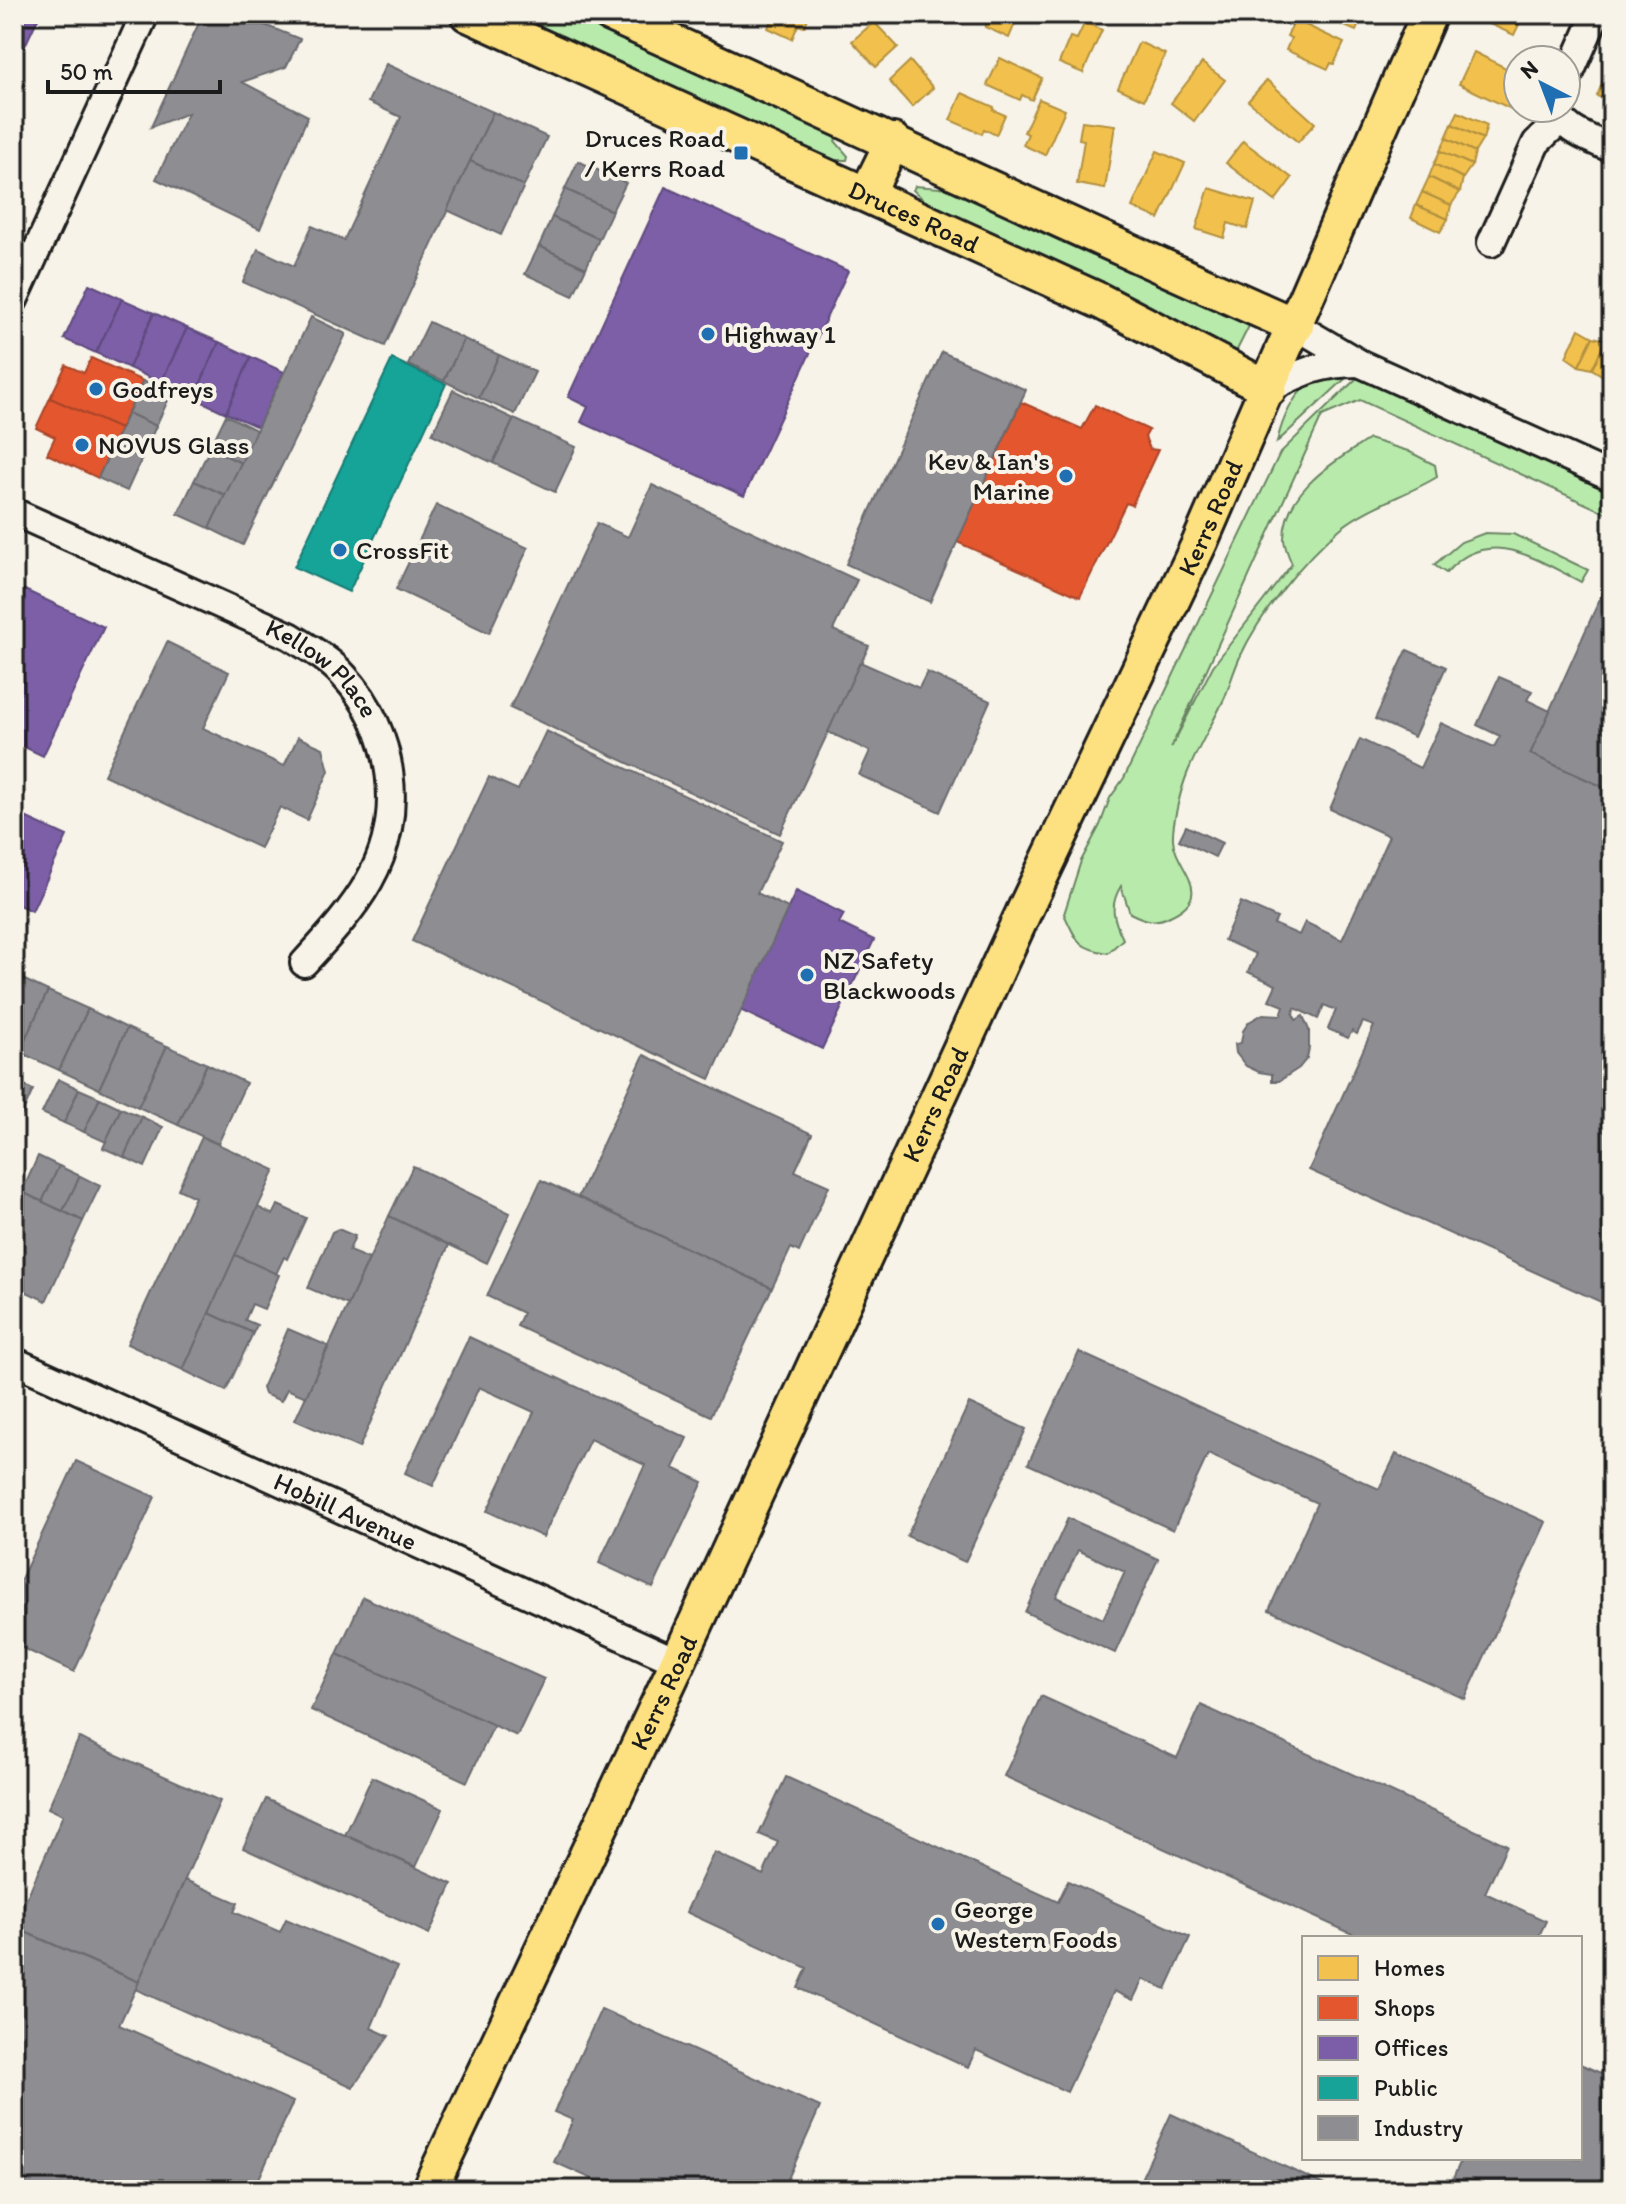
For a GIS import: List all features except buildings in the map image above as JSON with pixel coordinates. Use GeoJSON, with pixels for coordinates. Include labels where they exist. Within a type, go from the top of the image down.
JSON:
{"type":"FeatureCollection","features":[{"type":"Feature","properties":{"kind":"main road","name":"Druces Road"},"geometry":{"type":"LineString","coordinates":[[468,14],[1100,301],[1269,389]]}},
{"type":"Feature","properties":{"kind":"main road"},"geometry":{"type":"LineString","coordinates":[[610,14],[1296,326]]}},
{"type":"Feature","properties":{"kind":"main road","name":"Kerrs Road"},"geometry":{"type":"LineString","coordinates":[[429,2190],[678,1662],[1026,907],[1182,581],[1269,389],[1378,127],[1429,14]]}},
{"type":"Feature","properties":{"kind":"main road"},"geometry":{"type":"LineString","coordinates":[[867,194],[893,141]]}},
{"type":"Feature","properties":{"kind":"street"},"geometry":{"type":"LineString","coordinates":[[14,300],[145,14]]}},
{"type":"Feature","properties":{"kind":"street"},"geometry":{"type":"LineString","coordinates":[[1582,46],[1596,14]]}},
{"type":"Feature","properties":{"kind":"street"},"geometry":{"type":"LineString","coordinates":[[1491,243],[1536,143],[1551,124]]}},
{"type":"Feature","properties":{"kind":"street"},"geometry":{"type":"LineString","coordinates":[[1570,124],[1578,132],[1612,149]]}},
{"type":"Feature","properties":{"kind":"street"},"geometry":{"type":"LineString","coordinates":[[1296,326],[1359,363],[1612,477]]}},
{"type":"Feature","properties":{"kind":"street"},"geometry":{"type":"LineString","coordinates":[[1269,389],[1308,369],[1338,363],[1359,363]]}},
{"type":"Feature","properties":{"kind":"street","name":"Kellow Place"},"geometry":{"type":"LineString","coordinates":[[14,512],[290,636],[321,655],[344,675],[362,698],[377,727],[389,763],[392,797],[390,827],[370,880],[335,930],[304,963]]}},
{"type":"Feature","properties":{"kind":"street","name":"Hobill Avenue"},"geometry":{"type":"LineString","coordinates":[[14,1361],[678,1662]]}},
{"type":"Feature","properties":{"kind":"green space"},"geometry":{"type":"Polygon","coordinates":[[[495,14],[572,14],[838,136],[835,141],[848,156],[847,160],[829,160],[495,14]]]}},
{"type":"Feature","properties":{"kind":"green space"},"geometry":{"type":"Polygon","coordinates":[[[943,182],[1251,322],[1236,352],[931,213],[933,208],[913,190],[915,186],[940,188],[943,182]]]}},
{"type":"Feature","properties":{"kind":"green space"},"geometry":{"type":"Polygon","coordinates":[[[1347,373],[1346,378],[1277,442],[1286,415],[1301,390],[1316,379],[1347,373]]]}},
{"type":"Feature","properties":{"kind":"green space"},"geometry":{"type":"Polygon","coordinates":[[[1358,377],[1612,491],[1612,516],[1360,400],[1322,416],[1171,748],[1213,666],[1292,564],[1284,540],[1286,523],[1292,507],[1313,480],[1369,439],[1408,451],[1435,465],[1437,477],[1364,513],[1341,528],[1312,555],[1271,605],[1240,657],[1225,697],[1191,764],[1180,797],[1173,839],[1190,880],[1191,899],[1184,908],[1170,916],[1150,920],[1130,913],[1121,886],[1115,899],[1114,912],[1123,939],[1108,953],[1090,949],[1075,937],[1064,914],[1081,861],[1110,798],[1124,778],[1280,453],[1358,377]]]}},
{"type":"Feature","properties":{"kind":"green space"},"geometry":{"type":"Polygon","coordinates":[[[1485,533],[1513,534],[1588,570],[1581,582],[1530,557],[1496,549],[1479,551],[1462,558],[1446,573],[1434,565],[1461,542],[1485,533]]]}},
{"type":"Feature","properties":{"kind":"place","name":"Druces Road / Kerrs Road"},"geometry":{"type":"Point","coordinates":[741,153]}},
{"type":"Feature","properties":{"kind":"place","name":"Highway 1"},"geometry":{"type":"Point","coordinates":[708,334]}},
{"type":"Feature","properties":{"kind":"place","name":"Godfreys"},"geometry":{"type":"Point","coordinates":[96,389]}},
{"type":"Feature","properties":{"kind":"place","name":"NOVUS Glass"},"geometry":{"type":"Point","coordinates":[82,445]}},
{"type":"Feature","properties":{"kind":"place","name":"Kev & Ian's Marine"},"geometry":{"type":"Point","coordinates":[1066,476]}},
{"type":"Feature","properties":{"kind":"place","name":"CrossFit"},"geometry":{"type":"Point","coordinates":[340,550]}},
{"type":"Feature","properties":{"kind":"place","name":"NZ Safety Blackwoods"},"geometry":{"type":"Point","coordinates":[807,975]}},
{"type":"Feature","properties":{"kind":"place","name":"George Western Foods"},"geometry":{"type":"Point","coordinates":[938,1924]}}]}
